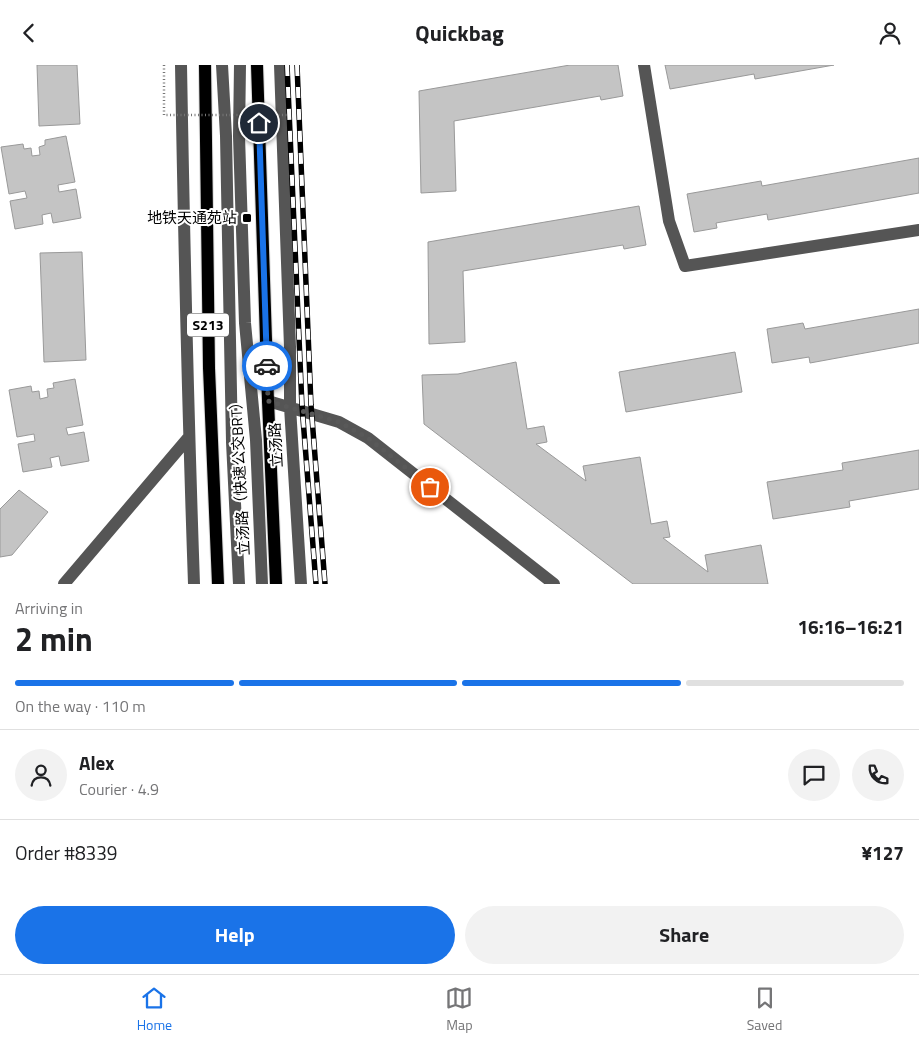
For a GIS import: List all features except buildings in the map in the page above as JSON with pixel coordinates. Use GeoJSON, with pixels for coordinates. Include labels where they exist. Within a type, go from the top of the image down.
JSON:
{"type":"FeatureCollection","features":[{"type":"Feature","properties":{"kind":"main road","name":"S213"},"geometry":{"type":"LineString","coordinates":[[205,65],[209,368],[218,584]]}},
{"type":"Feature","properties":{"kind":"main road","name":"立汤路"},"geometry":{"type":"LineString","coordinates":[[257,65],[276,584]]}},
{"type":"Feature","properties":{"kind":"street","name":"S213"},"geometry":{"type":"LineString","coordinates":[[181,65],[194,584]]}},
{"type":"Feature","properties":{"kind":"street","name":"立汤路（快速公交BRT）"},"geometry":{"type":"LineString","coordinates":[[222,65],[226,136],[232,442],[239,584]]}},
{"type":"Feature","properties":{"kind":"street","name":"立汤路（快速公交BRT）"},"geometry":{"type":"LineString","coordinates":[[240,65],[239,136],[246,323],[256,440],[262,584]]}},
{"type":"Feature","properties":{"kind":"street","name":"立汤路"},"geometry":{"type":"LineString","coordinates":[[280,65],[290,347],[290,407],[301,584]]}},
{"type":"Feature","properties":{"kind":"street"},"geometry":{"type":"LineString","coordinates":[[644,65],[669,221],[685,266],[919,230]]}},
{"type":"Feature","properties":{"kind":"street"},"geometry":{"type":"LineString","coordinates":[[268,401],[339,422],[368,438],[554,584]]}},
{"type":"Feature","properties":{"kind":"street"},"geometry":{"type":"LineString","coordinates":[[64,584],[189,437]]}},
{"type":"Feature","properties":{"kind":"path"},"geometry":{"type":"LineString","coordinates":[[164,65],[164,115],[287,115]]}},
{"type":"Feature","properties":{"kind":"railway"},"geometry":{"type":"LineString","coordinates":[[287,65],[302,406],[316,584]]}},
{"type":"Feature","properties":{"kind":"railway"},"geometry":{"type":"LineString","coordinates":[[297,65],[311,405],[325,584]]}},
{"type":"Feature","properties":{"kind":"way so far"},"geometry":{"type":"LineString","coordinates":[[267,366],[268,401],[339,422],[368,438],[430,487]]}},
{"type":"Feature","properties":{"kind":"place","name":"地铁天通苑站"},"geometry":{"type":"Point","coordinates":[247,218]}},
{"type":"Feature","properties":{"kind":"route"},"geometry":{"type":"LineString","coordinates":[[259,123],[267,366]]}}]}
